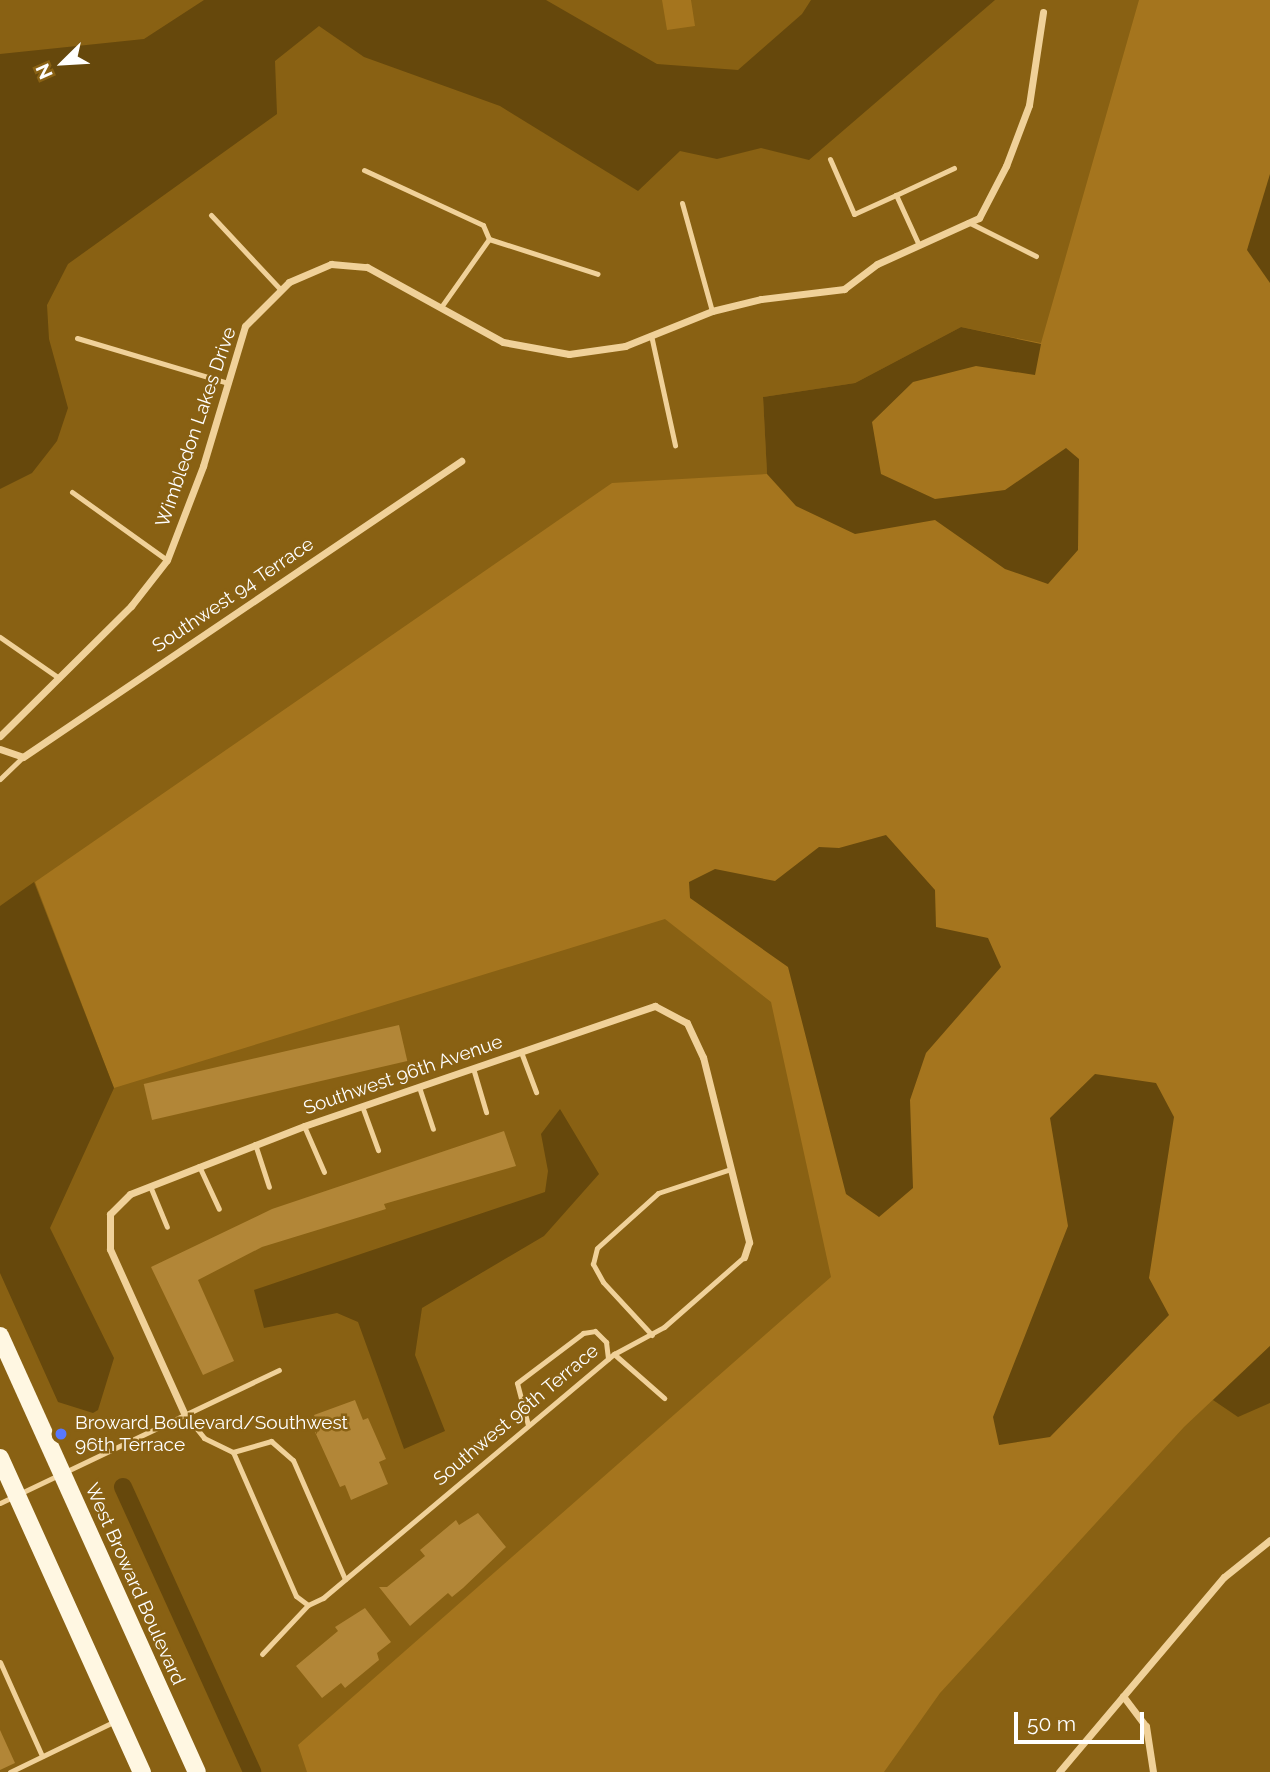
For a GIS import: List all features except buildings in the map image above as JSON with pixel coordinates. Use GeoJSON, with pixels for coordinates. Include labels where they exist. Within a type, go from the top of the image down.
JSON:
{"type":"FeatureCollection","features":[{"type":"Feature","properties":{"kind":"main road","name":"West Broward Boulevard"},"geometry":{"type":"LineString","coordinates":[[0,1336],[197,1772]]}},
{"type":"Feature","properties":{"kind":"main road"},"geometry":{"type":"LineString","coordinates":[[0,1458],[142,1772]]}},
{"type":"Feature","properties":{"kind":"street","name":"Wimbledon Lakes Drive"},"geometry":{"type":"LineString","coordinates":[[0,736],[131,606],[167,560],[245,326],[281,290],[331,264],[367,267],[503,342],[569,354],[625,346],[712,311],[761,299],[844,289],[877,264],[918,243],[979,218],[1006,166],[1024,117],[1043,12]]}},
{"type":"Feature","properties":{"kind":"street","name":"Southwest 94 Terrace"},"geometry":{"type":"LineString","coordinates":[[23,757],[461,461]]}},
{"type":"Feature","properties":{"kind":"street"},"geometry":{"type":"LineString","coordinates":[[0,749],[23,757]]}},
{"type":"Feature","properties":{"kind":"street","name":"Southwest 96th Avenue"},"geometry":{"type":"LineString","coordinates":[[184,1413],[110,1249],[110,1214],[130,1194],[304,1126],[655,1006],[687,1023],[703,1057],[749,1242],[744,1257]]}},
{"type":"Feature","properties":{"kind":"street"},"geometry":{"type":"LineString","coordinates":[[1059,1772],[1224,1577],[1270,1540]]}},
{"type":"Feature","properties":{"kind":"street"},"geometry":{"type":"LineString","coordinates":[[1123,1696],[1146,1726],[1153,1772]]}},
{"type":"Feature","properties":{"kind":"lane"},"geometry":{"type":"LineString","coordinates":[[830,159],[855,214],[954,167]]}},
{"type":"Feature","properties":{"kind":"lane"},"geometry":{"type":"LineString","coordinates":[[365,170],[483,225],[489,239],[598,274]]}},
{"type":"Feature","properties":{"kind":"lane"},"geometry":{"type":"LineString","coordinates":[[896,195],[918,243]]}},
{"type":"Feature","properties":{"kind":"lane"},"geometry":{"type":"LineString","coordinates":[[682,203],[712,311]]}},
{"type":"Feature","properties":{"kind":"lane"},"geometry":{"type":"LineString","coordinates":[[211,215],[281,290]]}},
{"type":"Feature","properties":{"kind":"lane"},"geometry":{"type":"LineString","coordinates":[[968,222],[1036,256]]}},
{"type":"Feature","properties":{"kind":"lane"},"geometry":{"type":"LineString","coordinates":[[441,307],[489,239]]}},
{"type":"Feature","properties":{"kind":"lane"},"geometry":{"type":"LineString","coordinates":[[651,335],[675,444]]}},
{"type":"Feature","properties":{"kind":"lane"},"geometry":{"type":"LineString","coordinates":[[77,338],[228,383]]}},
{"type":"Feature","properties":{"kind":"lane"},"geometry":{"type":"LineString","coordinates":[[72,492],[167,560]]}},
{"type":"Feature","properties":{"kind":"lane"},"geometry":{"type":"LineString","coordinates":[[0,637],[59,678]]}},
{"type":"Feature","properties":{"kind":"lane","name":"Southwest 94 Terrace"},"geometry":{"type":"LineString","coordinates":[[0,779],[23,757]]}},
{"type":"Feature","properties":{"kind":"lane"},"geometry":{"type":"LineString","coordinates":[[521,1052],[536,1092]]}},
{"type":"Feature","properties":{"kind":"lane"},"geometry":{"type":"LineString","coordinates":[[472,1068],[486,1112]]}},
{"type":"Feature","properties":{"kind":"lane"},"geometry":{"type":"LineString","coordinates":[[419,1087],[433,1129]]}},
{"type":"Feature","properties":{"kind":"lane"},"geometry":{"type":"LineString","coordinates":[[362,1106],[377,1150]]}},
{"type":"Feature","properties":{"kind":"lane"},"geometry":{"type":"LineString","coordinates":[[304,1126],[324,1172]]}},
{"type":"Feature","properties":{"kind":"lane"},"geometry":{"type":"LineString","coordinates":[[255,1144],[270,1187]]}},
{"type":"Feature","properties":{"kind":"lane"},"geometry":{"type":"LineString","coordinates":[[199,1166],[219,1209]]}},
{"type":"Feature","properties":{"kind":"lane"},"geometry":{"type":"LineString","coordinates":[[652,1335],[603,1282],[593,1264],[597,1248],[659,1193],[731,1169]]}},
{"type":"Feature","properties":{"kind":"lane"},"geometry":{"type":"LineString","coordinates":[[150,1186],[167,1227]]}},
{"type":"Feature","properties":{"kind":"lane","name":"Southwest 96th Terrace"},"geometry":{"type":"LineString","coordinates":[[262,1654],[307,1605],[345,1579],[614,1354],[652,1335],[744,1257]]}},
{"type":"Feature","properties":{"kind":"lane"},"geometry":{"type":"LineString","coordinates":[[528,1425],[517,1383],[583,1333],[595,1331],[606,1342],[608,1359]]}},
{"type":"Feature","properties":{"kind":"lane"},"geometry":{"type":"LineString","coordinates":[[614,1354],[664,1398]]}},
{"type":"Feature","properties":{"kind":"lane"},"geometry":{"type":"LineString","coordinates":[[0,1503],[279,1370]]}},
{"type":"Feature","properties":{"kind":"lane"},"geometry":{"type":"LineString","coordinates":[[184,1413],[204,1438],[233,1452],[296,1595],[307,1605]]}},
{"type":"Feature","properties":{"kind":"lane"},"geometry":{"type":"LineString","coordinates":[[233,1452],[271,1441],[293,1460],[345,1579]]}},
{"type":"Feature","properties":{"kind":"lane"},"geometry":{"type":"LineString","coordinates":[[0,1662],[42,1756]]}},
{"type":"Feature","properties":{"kind":"lane"},"geometry":{"type":"LineString","coordinates":[[10,1772],[118,1720]]}},
{"type":"Feature","properties":{"kind":"shaded area"},"geometry":{"type":"Polygon","coordinates":[[[204,0],[546,0],[657,64],[738,70],[802,14],[811,0],[995,0],[809,160],[761,148],[717,159],[680,151],[638,191],[500,106],[364,57],[319,26],[275,61],[277,114],[68,264],[47,305],[49,339],[68,408],[57,441],[32,473],[0,489],[0,54],[144,39],[204,0]]]}},
{"type":"Feature","properties":{"kind":"shaded area"},"geometry":{"type":"Polygon","coordinates":[[[662,0],[691,0],[695,26],[667,30],[662,0]]]}},
{"type":"Feature","properties":{"kind":"shaded area"},"geometry":{"type":"Polygon","coordinates":[[[1139,0],[1270,0],[1270,1346],[1184,1427],[940,1693],[884,1772],[307,1772],[298,1745],[831,1277],[771,1002],[665,919],[114,1088],[35,882],[612,483],[767,474],[763,397],[855,383],[961,327],[1041,343],[1139,0]]]}},
{"type":"Feature","properties":{"kind":"shaded area"},"geometry":{"type":"Polygon","coordinates":[[[1270,174],[1270,283],[1247,250],[1270,174]]]}},
{"type":"Feature","properties":{"kind":"shaded area"},"geometry":{"type":"Polygon","coordinates":[[[961,327],[1041,344],[1035,375],[976,366],[913,382],[872,422],[881,474],[935,499],[1005,490],[1066,448],[1079,459],[1078,550],[1048,584],[1005,569],[935,520],[855,534],[796,506],[767,474],[763,397],[855,383],[961,327]]]}},
{"type":"Feature","properties":{"kind":"shaded area"},"geometry":{"type":"Polygon","coordinates":[[[886,835],[935,890],[936,927],[988,938],[1001,967],[926,1053],[910,1100],[913,1188],[879,1217],[846,1194],[788,967],[690,898],[689,882],[715,869],[775,881],[819,847],[839,848],[886,835]]]}},
{"type":"Feature","properties":{"kind":"shaded area"},"geometry":{"type":"Polygon","coordinates":[[[34,882],[114,1088],[50,1228],[114,1358],[98,1410],[93,1413],[58,1402],[0,1273],[0,906],[34,882]]]}},
{"type":"Feature","properties":{"kind":"shaded area"},"geometry":{"type":"Polygon","coordinates":[[[1095,1074],[1156,1083],[1174,1117],[1149,1278],[1169,1315],[1050,1437],[999,1445],[993,1417],[1068,1226],[1050,1118],[1095,1074]]]}},
{"type":"Feature","properties":{"kind":"shaded area"},"geometry":{"type":"Polygon","coordinates":[[[560,1109],[599,1174],[544,1236],[422,1308],[415,1355],[445,1431],[404,1449],[358,1322],[337,1313],[264,1328],[254,1290],[545,1192],[548,1171],[541,1134],[560,1109]]]}},
{"type":"Feature","properties":{"kind":"shaded area"},"geometry":{"type":"Polygon","coordinates":[[[1270,1346],[1270,1403],[1238,1417],[1213,1400],[1270,1346]]]}},
{"type":"Feature","properties":{"kind":"waterway"},"geometry":{"type":"LineString","coordinates":[[123,1487],[252,1772]]}},
{"type":"Feature","properties":{"kind":"place","name":"Broward Boulevard/Southwest 96th Terrace"},"geometry":{"type":"Point","coordinates":[61,1434]}}]}
